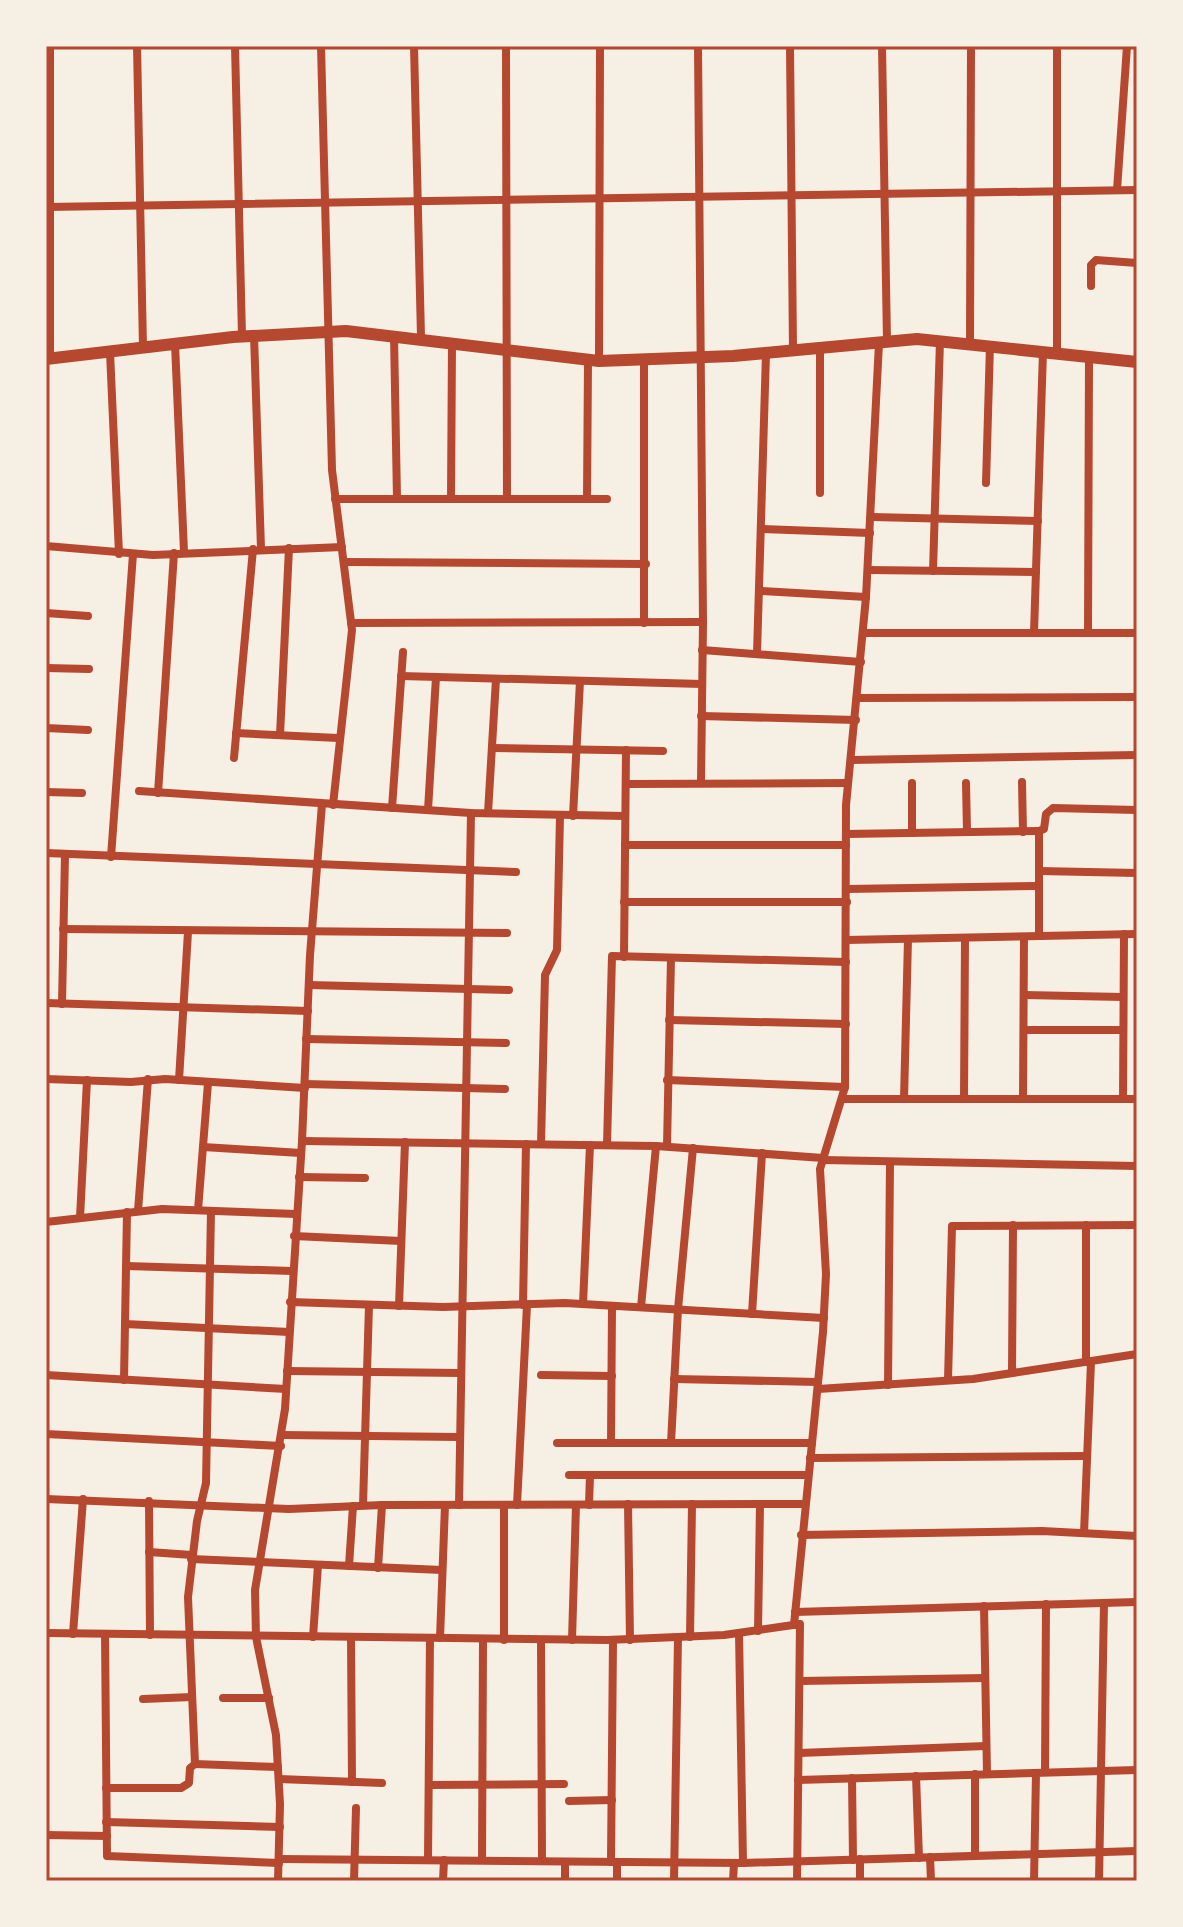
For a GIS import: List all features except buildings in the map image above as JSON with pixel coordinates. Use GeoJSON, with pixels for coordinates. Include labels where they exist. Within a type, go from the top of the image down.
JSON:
{"type":"FeatureCollection","features":[{"type":"Feature","properties":{"kind":"street"},"geometry":{"type":"LineString","coordinates":[[50,46],[48,359],[248,336],[327,332],[421,337],[594,361],[644,362],[940,340],[1137,362]]}},
{"type":"Feature","properties":{"kind":"street"},"geometry":{"type":"LineString","coordinates":[[137,46],[143,348]]}},
{"type":"Feature","properties":{"kind":"street"},"geometry":{"type":"LineString","coordinates":[[234,758],[257,549],[239,204],[235,46]]}},
{"type":"Feature","properties":{"kind":"street"},"geometry":{"type":"LineString","coordinates":[[321,46],[327,332],[335,499],[351,623],[333,805]]}},
{"type":"Feature","properties":{"kind":"street"},"geometry":{"type":"LineString","coordinates":[[414,46],[421,337]]}},
{"type":"Feature","properties":{"kind":"street"},"geometry":{"type":"LineString","coordinates":[[506,46],[507,499]]}},
{"type":"Feature","properties":{"kind":"street"},"geometry":{"type":"LineString","coordinates":[[587,499],[602,198],[600,46]]}},
{"type":"Feature","properties":{"kind":"street"},"geometry":{"type":"LineString","coordinates":[[698,46],[702,358],[701,783]]}},
{"type":"Feature","properties":{"kind":"street"},"geometry":{"type":"LineString","coordinates":[[790,46],[793,351]]}},
{"type":"Feature","properties":{"kind":"street"},"geometry":{"type":"LineString","coordinates":[[797,1881],[800,1681],[795,1612],[824,1318],[823,1159],[845,1087],[848,783],[864,633],[883,343],[885,194],[882,46]]}},
{"type":"Feature","properties":{"kind":"street"},"geometry":{"type":"LineString","coordinates":[[970,343],[971,46]]}},
{"type":"Feature","properties":{"kind":"street"},"geometry":{"type":"LineString","coordinates":[[1057,46],[1057,353]]}},
{"type":"Feature","properties":{"kind":"street"},"geometry":{"type":"LineString","coordinates":[[1117,190],[1127,46]]}},
{"type":"Feature","properties":{"kind":"street"},"geometry":{"type":"LineString","coordinates":[[49,207],[1137,190]]}},
{"type":"Feature","properties":{"kind":"street"},"geometry":{"type":"LineString","coordinates":[[1091,286],[1091,265],[1096,260],[1137,263]]}},
{"type":"Feature","properties":{"kind":"street"},"geometry":{"type":"LineString","coordinates":[[394,335],[397,499]]}},
{"type":"Feature","properties":{"kind":"street"},"geometry":{"type":"LineString","coordinates":[[933,571],[940,340]]}},
{"type":"Feature","properties":{"kind":"street"},"geometry":{"type":"LineString","coordinates":[[451,499],[452,342]]}},
{"type":"Feature","properties":{"kind":"street"},"geometry":{"type":"LineString","coordinates":[[158,793],[179,552],[175,344]]}},
{"type":"Feature","properties":{"kind":"street"},"geometry":{"type":"LineString","coordinates":[[986,483],[990,345]]}},
{"type":"Feature","properties":{"kind":"street"},"geometry":{"type":"LineString","coordinates":[[820,349],[820,493]]}},
{"type":"Feature","properties":{"kind":"street"},"geometry":{"type":"LineString","coordinates":[[1034,633],[1043,351]]}},
{"type":"Feature","properties":{"kind":"street"},"geometry":{"type":"LineString","coordinates":[[110,352],[119,554]]}},
{"type":"Feature","properties":{"kind":"street"},"geometry":{"type":"LineString","coordinates":[[757,654],[766,353]]}},
{"type":"Feature","properties":{"kind":"street"},"geometry":{"type":"LineString","coordinates":[[1088,633],[1089,357]]}},
{"type":"Feature","properties":{"kind":"street"},"geometry":{"type":"LineString","coordinates":[[644,362],[644,623]]}},
{"type":"Feature","properties":{"kind":"street"},"geometry":{"type":"LineString","coordinates":[[335,499],[607,499]]}},
{"type":"Feature","properties":{"kind":"street"},"geometry":{"type":"LineString","coordinates":[[872,517],[1038,521]]}},
{"type":"Feature","properties":{"kind":"street"},"geometry":{"type":"LineString","coordinates":[[762,529],[870,533]]}},
{"type":"Feature","properties":{"kind":"street"},"geometry":{"type":"LineString","coordinates":[[46,546],[119,554],[342,547]]}},
{"type":"Feature","properties":{"kind":"street"},"geometry":{"type":"LineString","coordinates":[[280,735],[289,548]]}},
{"type":"Feature","properties":{"kind":"street"},"geometry":{"type":"LineString","coordinates":[[111,857],[133,554]]}},
{"type":"Feature","properties":{"kind":"street"},"geometry":{"type":"LineString","coordinates":[[344,562],[646,564]]}},
{"type":"Feature","properties":{"kind":"street"},"geometry":{"type":"LineString","coordinates":[[868,570],[1036,572]]}},
{"type":"Feature","properties":{"kind":"street"},"geometry":{"type":"LineString","coordinates":[[760,591],[866,597]]}},
{"type":"Feature","properties":{"kind":"street"},"geometry":{"type":"LineString","coordinates":[[46,613],[88,616]]}},
{"type":"Feature","properties":{"kind":"street"},"geometry":{"type":"LineString","coordinates":[[351,623],[703,622]]}},
{"type":"Feature","properties":{"kind":"street"},"geometry":{"type":"LineString","coordinates":[[864,633],[1137,633]]}},
{"type":"Feature","properties":{"kind":"street"},"geometry":{"type":"LineString","coordinates":[[702,650],[861,662]]}},
{"type":"Feature","properties":{"kind":"street"},"geometry":{"type":"LineString","coordinates":[[392,808],[403,652]]}},
{"type":"Feature","properties":{"kind":"street"},"geometry":{"type":"LineString","coordinates":[[46,668],[89,669]]}},
{"type":"Feature","properties":{"kind":"street"},"geometry":{"type":"LineString","coordinates":[[401,676],[702,684]]}},
{"type":"Feature","properties":{"kind":"street"},"geometry":{"type":"LineString","coordinates":[[428,810],[436,677]]}},
{"type":"Feature","properties":{"kind":"street"},"geometry":{"type":"LineString","coordinates":[[488,813],[496,679]]}},
{"type":"Feature","properties":{"kind":"street"},"geometry":{"type":"LineString","coordinates":[[573,816],[580,681]]}},
{"type":"Feature","properties":{"kind":"street"},"geometry":{"type":"LineString","coordinates":[[858,698],[1137,697]]}},
{"type":"Feature","properties":{"kind":"street"},"geometry":{"type":"LineString","coordinates":[[701,716],[856,720]]}},
{"type":"Feature","properties":{"kind":"street"},"geometry":{"type":"LineString","coordinates":[[46,728],[88,730]]}},
{"type":"Feature","properties":{"kind":"street"},"geometry":{"type":"LineString","coordinates":[[236,733],[338,738]]}},
{"type":"Feature","properties":{"kind":"street"},"geometry":{"type":"LineString","coordinates":[[492,748],[663,751]]}},
{"type":"Feature","properties":{"kind":"street"},"geometry":{"type":"LineString","coordinates":[[624,957],[626,750]]}},
{"type":"Feature","properties":{"kind":"street"},"geometry":{"type":"LineString","coordinates":[[851,760],[1137,755]]}},
{"type":"Feature","properties":{"kind":"street"},"geometry":{"type":"LineString","coordinates":[[1022,782],[1023,832]]}},
{"type":"Feature","properties":{"kind":"street"},"geometry":{"type":"LineString","coordinates":[[626,784],[848,783]]}},
{"type":"Feature","properties":{"kind":"street"},"geometry":{"type":"LineString","coordinates":[[912,783],[912,833]]}},
{"type":"Feature","properties":{"kind":"street"},"geometry":{"type":"LineString","coordinates":[[966,783],[967,832]]}},
{"type":"Feature","properties":{"kind":"street"},"geometry":{"type":"LineString","coordinates":[[139,791],[471,813],[625,816]]}},
{"type":"Feature","properties":{"kind":"street"},"geometry":{"type":"LineString","coordinates":[[46,792],[82,793]]}},
{"type":"Feature","properties":{"kind":"street"},"geometry":{"type":"LineString","coordinates":[[278,1881],[279,1779],[269,1698],[256,1637],[255,1590],[281,1446],[286,1389],[311,933],[322,804]]}},
{"type":"Feature","properties":{"kind":"street"},"geometry":{"type":"LineString","coordinates":[[846,834],[1039,831],[1044,829],[1046,814],[1053,808],[1137,810]]}},
{"type":"Feature","properties":{"kind":"street"},"geometry":{"type":"LineString","coordinates":[[459,1505],[471,813]]}},
{"type":"Feature","properties":{"kind":"street"},"geometry":{"type":"LineString","coordinates":[[541,1144],[545,975],[557,950],[560,816]]}},
{"type":"Feature","properties":{"kind":"street"},"geometry":{"type":"LineString","coordinates":[[1039,831],[1039,936]]}},
{"type":"Feature","properties":{"kind":"street"},"geometry":{"type":"LineString","coordinates":[[625,845],[846,845]]}},
{"type":"Feature","properties":{"kind":"street"},"geometry":{"type":"LineString","coordinates":[[46,853],[516,872]]}},
{"type":"Feature","properties":{"kind":"street"},"geometry":{"type":"LineString","coordinates":[[62,1004],[65,854]]}},
{"type":"Feature","properties":{"kind":"street"},"geometry":{"type":"LineString","coordinates":[[1039,871],[1137,873]]}},
{"type":"Feature","properties":{"kind":"street"},"geometry":{"type":"LineString","coordinates":[[847,889],[1038,886]]}},
{"type":"Feature","properties":{"kind":"street"},"geometry":{"type":"LineString","coordinates":[[624,902],[847,902]]}},
{"type":"Feature","properties":{"kind":"street"},"geometry":{"type":"LineString","coordinates":[[63,929],[507,933]]}},
{"type":"Feature","properties":{"kind":"street"},"geometry":{"type":"LineString","coordinates":[[179,1080],[188,932]]}},
{"type":"Feature","properties":{"kind":"street"},"geometry":{"type":"LineString","coordinates":[[1123,1099],[1124,934]]}},
{"type":"Feature","properties":{"kind":"street"},"geometry":{"type":"LineString","coordinates":[[846,940],[1137,934]]}},
{"type":"Feature","properties":{"kind":"street"},"geometry":{"type":"LineString","coordinates":[[1023,1099],[1024,937]]}},
{"type":"Feature","properties":{"kind":"street"},"geometry":{"type":"LineString","coordinates":[[964,1099],[965,938]]}},
{"type":"Feature","properties":{"kind":"street"},"geometry":{"type":"LineString","coordinates":[[904,1099],[908,939]]}},
{"type":"Feature","properties":{"kind":"street"},"geometry":{"type":"LineString","coordinates":[[607,1145],[612,956],[846,962]]}},
{"type":"Feature","properties":{"kind":"street"},"geometry":{"type":"LineString","coordinates":[[667,1146],[671,958]]}},
{"type":"Feature","properties":{"kind":"street"},"geometry":{"type":"LineString","coordinates":[[309,985],[509,990]]}},
{"type":"Feature","properties":{"kind":"street"},"geometry":{"type":"LineString","coordinates":[[1024,995],[1123,997]]}},
{"type":"Feature","properties":{"kind":"street"},"geometry":{"type":"LineString","coordinates":[[46,1003],[308,1011]]}},
{"type":"Feature","properties":{"kind":"street"},"geometry":{"type":"LineString","coordinates":[[669,1020],[846,1024]]}},
{"type":"Feature","properties":{"kind":"street"},"geometry":{"type":"LineString","coordinates":[[1024,1030],[1123,1030]]}},
{"type":"Feature","properties":{"kind":"street"},"geometry":{"type":"LineString","coordinates":[[306,1039],[506,1043]]}},
{"type":"Feature","properties":{"kind":"street"},"geometry":{"type":"LineString","coordinates":[[46,1079],[505,1089]]}},
{"type":"Feature","properties":{"kind":"street"},"geometry":{"type":"LineString","coordinates":[[138,1211],[148,1079]]}},
{"type":"Feature","properties":{"kind":"street"},"geometry":{"type":"LineString","coordinates":[[80,1218],[87,1080]]}},
{"type":"Feature","properties":{"kind":"street"},"geometry":{"type":"LineString","coordinates":[[667,1080],[845,1087]]}},
{"type":"Feature","properties":{"kind":"street"},"geometry":{"type":"LineString","coordinates":[[198,1210],[208,1083]]}},
{"type":"Feature","properties":{"kind":"street"},"geometry":{"type":"LineString","coordinates":[[842,1099],[1137,1099]]}},
{"type":"Feature","properties":{"kind":"street"},"geometry":{"type":"LineString","coordinates":[[302,1141],[667,1146],[890,1162],[1137,1166]]}},
{"type":"Feature","properties":{"kind":"street"},"geometry":{"type":"LineString","coordinates":[[399,1306],[405,1142]]}},
{"type":"Feature","properties":{"kind":"street"},"geometry":{"type":"LineString","coordinates":[[517,1505],[525,1305],[526,1144]]}},
{"type":"Feature","properties":{"kind":"street"},"geometry":{"type":"LineString","coordinates":[[583,1304],[590,1145]]}},
{"type":"Feature","properties":{"kind":"street"},"geometry":{"type":"LineString","coordinates":[[641,1307],[656,1146]]}},
{"type":"Feature","properties":{"kind":"street"},"geometry":{"type":"LineString","coordinates":[[203,1147],[301,1153]]}},
{"type":"Feature","properties":{"kind":"street"},"geometry":{"type":"LineString","coordinates":[[671,1443],[678,1309],[693,1148]]}},
{"type":"Feature","properties":{"kind":"street"},"geometry":{"type":"LineString","coordinates":[[752,1314],[762,1153]]}},
{"type":"Feature","properties":{"kind":"street"},"geometry":{"type":"LineString","coordinates":[[888,1385],[890,1162]]}},
{"type":"Feature","properties":{"kind":"street"},"geometry":{"type":"LineString","coordinates":[[299,1177],[365,1178]]}},
{"type":"Feature","properties":{"kind":"street"},"geometry":{"type":"LineString","coordinates":[[46,1222],[138,1211],[296,1214]]}},
{"type":"Feature","properties":{"kind":"street"},"geometry":{"type":"LineString","coordinates":[[195,1764],[188,1636],[191,1557],[202,1503],[208,1442],[211,1211]]}},
{"type":"Feature","properties":{"kind":"street"},"geometry":{"type":"LineString","coordinates":[[124,1380],[127,1212]]}},
{"type":"Feature","properties":{"kind":"street"},"geometry":{"type":"LineString","coordinates":[[1012,1373],[1013,1225]]}},
{"type":"Feature","properties":{"kind":"street"},"geometry":{"type":"LineString","coordinates":[[1084,1533],[1089,1362],[1086,1225]]}},
{"type":"Feature","properties":{"kind":"street"},"geometry":{"type":"LineString","coordinates":[[948,1380],[952,1226],[1137,1225]]}},
{"type":"Feature","properties":{"kind":"street"},"geometry":{"type":"LineString","coordinates":[[294,1236],[401,1241]]}},
{"type":"Feature","properties":{"kind":"street"},"geometry":{"type":"LineString","coordinates":[[126,1266],[292,1271]]}},
{"type":"Feature","properties":{"kind":"street"},"geometry":{"type":"LineString","coordinates":[[290,1302],[399,1306],[583,1304],[824,1318]]}},
{"type":"Feature","properties":{"kind":"street"},"geometry":{"type":"LineString","coordinates":[[349,1566],[365,1436],[369,1305]]}},
{"type":"Feature","properties":{"kind":"street"},"geometry":{"type":"LineString","coordinates":[[611,1443],[612,1306]]}},
{"type":"Feature","properties":{"kind":"street"},"geometry":{"type":"LineString","coordinates":[[125,1324],[289,1332]]}},
{"type":"Feature","properties":{"kind":"street"},"geometry":{"type":"LineString","coordinates":[[674,1379],[888,1385],[1012,1373],[1137,1354]]}},
{"type":"Feature","properties":{"kind":"street"},"geometry":{"type":"LineString","coordinates":[[287,1371],[461,1373]]}},
{"type":"Feature","properties":{"kind":"street"},"geometry":{"type":"LineString","coordinates":[[46,1375],[286,1389]]}},
{"type":"Feature","properties":{"kind":"street"},"geometry":{"type":"LineString","coordinates":[[541,1375],[612,1376]]}},
{"type":"Feature","properties":{"kind":"street"},"geometry":{"type":"LineString","coordinates":[[46,1434],[281,1446]]}},
{"type":"Feature","properties":{"kind":"street"},"geometry":{"type":"LineString","coordinates":[[282,1435],[459,1437]]}},
{"type":"Feature","properties":{"kind":"street"},"geometry":{"type":"LineString","coordinates":[[557,1443],[812,1443]]}},
{"type":"Feature","properties":{"kind":"street"},"geometry":{"type":"LineString","coordinates":[[810,1458],[1087,1456]]}},
{"type":"Feature","properties":{"kind":"street"},"geometry":{"type":"LineString","coordinates":[[569,1475],[808,1475]]}},
{"type":"Feature","properties":{"kind":"street"},"geometry":{"type":"LineString","coordinates":[[589,1505],[590,1475]]}},
{"type":"Feature","properties":{"kind":"street"},"geometry":{"type":"LineString","coordinates":[[46,1499],[270,1508],[805,1504]]}},
{"type":"Feature","properties":{"kind":"street"},"geometry":{"type":"LineString","coordinates":[[73,1634],[83,1499]]}},
{"type":"Feature","properties":{"kind":"street"},"geometry":{"type":"LineString","coordinates":[[149,1501],[150,1635]]}},
{"type":"Feature","properties":{"kind":"street"},"geometry":{"type":"LineString","coordinates":[[628,1504],[630,1640]]}},
{"type":"Feature","properties":{"kind":"street"},"geometry":{"type":"LineString","coordinates":[[690,1637],[692,1504]]}},
{"type":"Feature","properties":{"kind":"street"},"geometry":{"type":"LineString","coordinates":[[758,1631],[760,1504]]}},
{"type":"Feature","properties":{"kind":"street"},"geometry":{"type":"LineString","coordinates":[[378,1568],[382,1505]]}},
{"type":"Feature","properties":{"kind":"street"},"geometry":{"type":"LineString","coordinates":[[428,1859],[435,1638],[445,1505]]}},
{"type":"Feature","properties":{"kind":"street"},"geometry":{"type":"LineString","coordinates":[[504,1505],[504,1640]]}},
{"type":"Feature","properties":{"kind":"street"},"geometry":{"type":"LineString","coordinates":[[572,1640],[576,1505]]}},
{"type":"Feature","properties":{"kind":"street"},"geometry":{"type":"LineString","coordinates":[[801,1535],[1084,1533],[1137,1536]]}},
{"type":"Feature","properties":{"kind":"street"},"geometry":{"type":"LineString","coordinates":[[149,1552],[260,1563],[442,1570]]}},
{"type":"Feature","properties":{"kind":"street"},"geometry":{"type":"LineString","coordinates":[[313,1637],[318,1565]]}},
{"type":"Feature","properties":{"kind":"street"},"geometry":{"type":"LineString","coordinates":[[795,1612],[1137,1602]]}},
{"type":"Feature","properties":{"kind":"street"},"geometry":{"type":"LineString","coordinates":[[1099,1881],[1104,1771],[1104,1603]]}},
{"type":"Feature","properties":{"kind":"street"},"geometry":{"type":"LineString","coordinates":[[1034,1881],[1046,1604]]}},
{"type":"Feature","properties":{"kind":"street"},"geometry":{"type":"LineString","coordinates":[[984,1606],[987,1774]]}},
{"type":"Feature","properties":{"kind":"street"},"geometry":{"type":"LineString","coordinates":[[46,1633],[630,1640],[739,1633],[797,1624]]}},
{"type":"Feature","properties":{"kind":"street"},"geometry":{"type":"LineString","coordinates":[[733,1881],[738,1863],[739,1633]]}},
{"type":"Feature","properties":{"kind":"street"},"geometry":{"type":"LineString","coordinates":[[105,1634],[107,1856],[279,1861],[356,1858],[738,1863],[1137,1851]]}},
{"type":"Feature","properties":{"kind":"street"},"geometry":{"type":"LineString","coordinates":[[351,1637],[352,1782]]}},
{"type":"Feature","properties":{"kind":"street"},"geometry":{"type":"LineString","coordinates":[[674,1881],[678,1638]]}},
{"type":"Feature","properties":{"kind":"street"},"geometry":{"type":"LineString","coordinates":[[482,1860],[483,1640]]}},
{"type":"Feature","properties":{"kind":"street"},"geometry":{"type":"LineString","coordinates":[[613,1640],[612,1800],[617,1881]]}},
{"type":"Feature","properties":{"kind":"street"},"geometry":{"type":"LineString","coordinates":[[541,1641],[542,1861]]}},
{"type":"Feature","properties":{"kind":"street"},"geometry":{"type":"LineString","coordinates":[[800,1681],[985,1678]]}},
{"type":"Feature","properties":{"kind":"street"},"geometry":{"type":"LineString","coordinates":[[143,1699],[192,1697]]}},
{"type":"Feature","properties":{"kind":"street"},"geometry":{"type":"LineString","coordinates":[[223,1698],[269,1698]]}},
{"type":"Feature","properties":{"kind":"street"},"geometry":{"type":"LineString","coordinates":[[799,1753],[986,1746]]}},
{"type":"Feature","properties":{"kind":"street"},"geometry":{"type":"LineString","coordinates":[[106,1788],[181,1788],[189,1783],[190,1768],[195,1764],[278,1767]]}},
{"type":"Feature","properties":{"kind":"street"},"geometry":{"type":"LineString","coordinates":[[798,1780],[1137,1770]]}},
{"type":"Feature","properties":{"kind":"street"},"geometry":{"type":"LineString","coordinates":[[975,1774],[975,1856]]}},
{"type":"Feature","properties":{"kind":"street"},"geometry":{"type":"LineString","coordinates":[[916,1776],[919,1858]]}},
{"type":"Feature","properties":{"kind":"street"},"geometry":{"type":"LineString","coordinates":[[852,1778],[860,1881]]}},
{"type":"Feature","properties":{"kind":"street"},"geometry":{"type":"LineString","coordinates":[[279,1779],[382,1783]]}},
{"type":"Feature","properties":{"kind":"street"},"geometry":{"type":"LineString","coordinates":[[429,1785],[564,1784]]}},
{"type":"Feature","properties":{"kind":"street"},"geometry":{"type":"LineString","coordinates":[[569,1801],[612,1800]]}},
{"type":"Feature","properties":{"kind":"street"},"geometry":{"type":"LineString","coordinates":[[354,1881],[356,1808]]}},
{"type":"Feature","properties":{"kind":"street"},"geometry":{"type":"LineString","coordinates":[[106,1822],[280,1827]]}},
{"type":"Feature","properties":{"kind":"street"},"geometry":{"type":"LineString","coordinates":[[46,1835],[107,1836]]}},
{"type":"Feature","properties":{"kind":"street"},"geometry":{"type":"LineString","coordinates":[[930,1857],[931,1881]]}},
{"type":"Feature","properties":{"kind":"street"},"geometry":{"type":"LineString","coordinates":[[443,1881],[444,1860]]}},
{"type":"Feature","properties":{"kind":"street"},"geometry":{"type":"LineString","coordinates":[[565,1862],[565,1881]]}}]}
